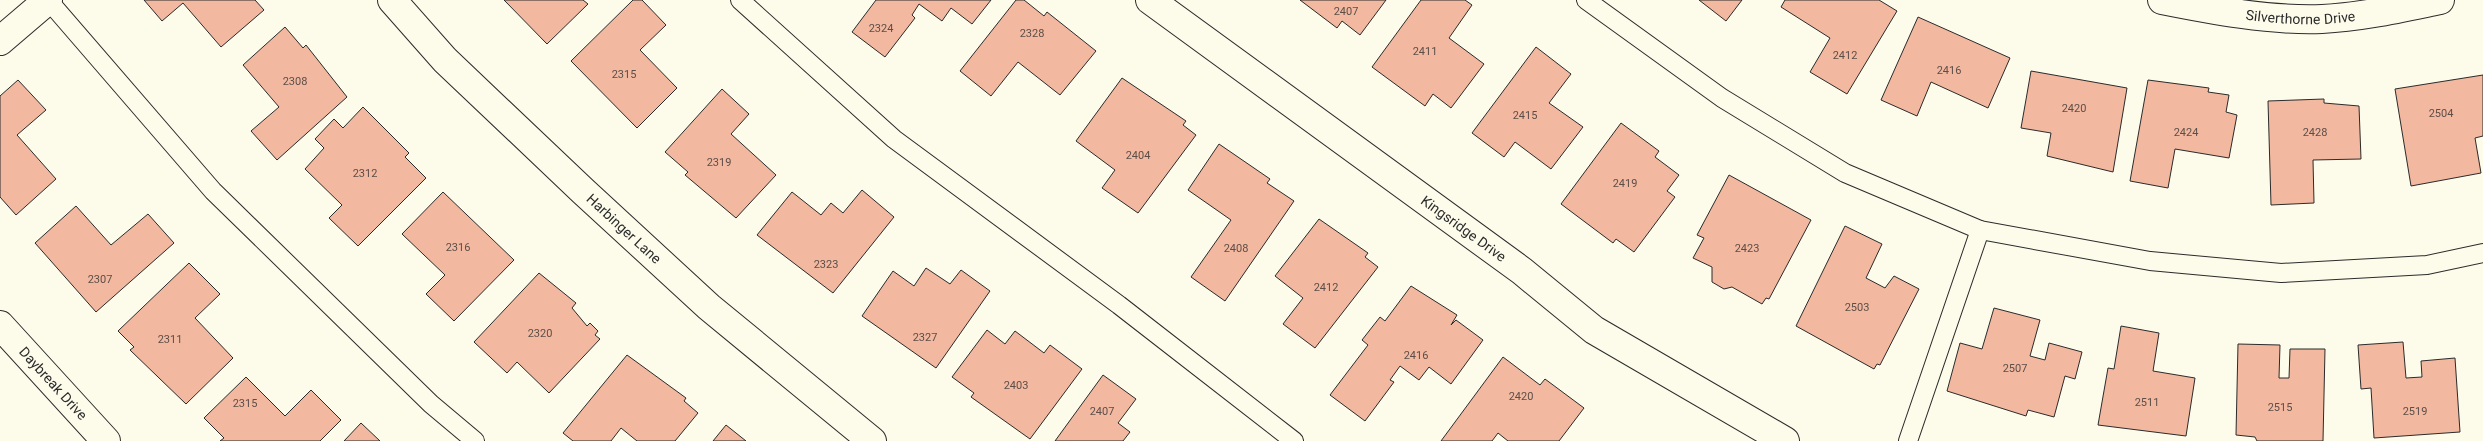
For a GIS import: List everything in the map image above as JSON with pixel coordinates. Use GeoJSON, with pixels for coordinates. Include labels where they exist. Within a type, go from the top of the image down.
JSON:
{"type":"FeatureCollection","features":[{"type":"Feature","properties":{"kind":"street"},"geometry":{"type":"LineString","coordinates":[[0,41],[48,0]]}},
{"type":"Feature","properties":{"kind":"street","name":"Harbinger Lane"},"geometry":{"type":"LineString","coordinates":[[392,0],[445,60],[582,191],[709,307],[872,441]]}},
{"type":"Feature","properties":{"kind":"street","name":"Kingsridge Drive"},"geometry":{"type":"LineString","coordinates":[[1150,0],[1522,272],[1594,330],[1786,441]]}},
{"type":"Feature","properties":{"kind":"street","name":"Silverthorne Drive"},"geometry":{"type":"LineString","coordinates":[[2162,0],[2228,13],[2321,19],[2386,11],[2440,0]]}},
{"type":"Feature","properties":{"kind":"street","name":"Daybreak Drive"},"geometry":{"type":"LineString","coordinates":[[0,325],[106,441]]}},
{"type":"Feature","properties":{"kind":"lane"},"geometry":{"type":"LineString","coordinates":[[48,0],[213,191],[430,404],[474,441]]}},
{"type":"Feature","properties":{"kind":"lane"},"geometry":{"type":"LineString","coordinates":[[740,0],[894,139],[1119,305],[1294,441]]}},
{"type":"Feature","properties":{"kind":"lane"},"geometry":{"type":"LineString","coordinates":[[1586,0],[1722,98],[1845,174],[1980,230],[2150,261],[2281,273],[2427,265],[2483,253]]}},
{"type":"Feature","properties":{"kind":"lane"},"geometry":{"type":"LineString","coordinates":[[1908,441],[1980,230]]}},
{"type":"Feature","properties":{"kind":"building"},"geometry":{"type":"Polygon","coordinates":[[[144,0],[255,0],[264,10],[221,47],[183,3],[162,21],[144,0]]]}},
{"type":"Feature","properties":{"kind":"building"},"geometry":{"type":"Polygon","coordinates":[[[504,0],[583,0],[588,4],[547,44],[504,0]]]}},
{"type":"Feature","properties":{"kind":"building"},"geometry":{"type":"Polygon","coordinates":[[[633,0],[642,0],[666,25],[640,50],[677,88],[637,128],[571,61],[633,0]]]}},
{"type":"Feature","properties":{"kind":"building"},"geometry":{"type":"Polygon","coordinates":[[[876,0],[991,0],[972,24],[951,8],[942,21],[919,4],[912,15],[915,18],[885,57],[852,32],[876,0]]]}},
{"type":"Feature","properties":{"kind":"building"},"geometry":{"type":"Polygon","coordinates":[[[1016,0],[1024,0],[1044,16],[1047,12],[1096,51],[1060,95],[1018,62],[991,96],[960,71],[1016,0]]]}},
{"type":"Feature","properties":{"kind":"building"},"geometry":{"type":"Polygon","coordinates":[[[1300,0],[1386,0],[1360,35],[1342,21],[1337,28],[1300,0]]]}},
{"type":"Feature","properties":{"kind":"building"},"geometry":{"type":"Polygon","coordinates":[[[1421,0],[1465,0],[1472,5],[1449,38],[1484,64],[1451,108],[1433,94],[1425,106],[1372,67],[1421,0]]]}},
{"type":"Feature","properties":{"kind":"building"},"geometry":{"type":"Polygon","coordinates":[[[1699,0],[1742,0],[1726,21],[1699,0]]]}},
{"type":"Feature","properties":{"kind":"building"},"geometry":{"type":"Polygon","coordinates":[[[1785,0],[1879,0],[1897,11],[1847,94],[1810,72],[1830,38],[1781,7],[1785,0]]]}},
{"type":"Feature","properties":{"kind":"building"},"geometry":{"type":"Polygon","coordinates":[[[1918,17],[2010,58],[1988,108],[1931,82],[1917,116],[1881,100],[1918,17]]]}},
{"type":"Feature","properties":{"kind":"building"},"geometry":{"type":"Polygon","coordinates":[[[285,27],[303,48],[306,45],[347,97],[277,160],[251,131],[279,107],[243,65],[285,27]]]}},
{"type":"Feature","properties":{"kind":"building"},"geometry":{"type":"Polygon","coordinates":[[[1536,47],[1571,74],[1549,103],[1583,127],[1551,169],[1515,142],[1504,157],[1472,133],[1536,47]]]}},
{"type":"Feature","properties":{"kind":"building"},"geometry":{"type":"Polygon","coordinates":[[[2031,71],[2127,88],[2113,172],[2047,156],[2051,133],[2021,128],[2031,71]]]}},
{"type":"Feature","properties":{"kind":"building"},"geometry":{"type":"Polygon","coordinates":[[[2483,75],[2483,136],[2475,138],[2481,173],[2411,186],[2395,89],[2483,75]]]}},
{"type":"Feature","properties":{"kind":"building"},"geometry":{"type":"Polygon","coordinates":[[[1122,78],[1186,121],[1183,125],[1196,135],[1138,213],[1102,188],[1115,170],[1076,141],[1122,78]]]}},
{"type":"Feature","properties":{"kind":"building"},"geometry":{"type":"Polygon","coordinates":[[[18,80],[46,110],[17,135],[56,179],[16,215],[0,197],[0,96],[18,80]]]}},
{"type":"Feature","properties":{"kind":"building"},"geometry":{"type":"Polygon","coordinates":[[[2148,80],[2209,88],[2208,92],[2229,95],[2226,112],[2237,115],[2229,158],[2175,149],[2168,188],[2130,181],[2148,80]]]}},
{"type":"Feature","properties":{"kind":"building"},"geometry":{"type":"Polygon","coordinates":[[[722,89],[749,114],[731,134],[776,175],[736,218],[685,175],[688,172],[665,152],[722,89]]]}},
{"type":"Feature","properties":{"kind":"building"},"geometry":{"type":"Polygon","coordinates":[[[2324,99],[2324,103],[2359,106],[2361,159],[2313,160],[2314,203],[2271,205],[2268,101],[2324,99]]]}},
{"type":"Feature","properties":{"kind":"building"},"geometry":{"type":"Polygon","coordinates":[[[363,107],[409,153],[405,157],[426,178],[358,246],[329,218],[342,205],[305,169],[324,148],[315,139],[334,119],[343,128],[363,107]]]}},
{"type":"Feature","properties":{"kind":"building"},"geometry":{"type":"Polygon","coordinates":[[[1621,123],[1659,151],[1655,157],[1679,175],[1667,191],[1675,197],[1634,252],[1616,239],[1613,243],[1561,204],[1621,123]]]}},
{"type":"Feature","properties":{"kind":"building"},"geometry":{"type":"Polygon","coordinates":[[[1219,144],[1270,179],[1267,183],[1294,201],[1225,301],[1191,277],[1231,220],[1188,190],[1219,144]]]}},
{"type":"Feature","properties":{"kind":"building"},"geometry":{"type":"Polygon","coordinates":[[[1729,175],[1811,220],[1769,299],[1766,298],[1762,304],[1732,287],[1724,289],[1712,282],[1712,267],[1693,258],[1704,238],[1697,235],[1729,175]]]}},
{"type":"Feature","properties":{"kind":"building"},"geometry":{"type":"Polygon","coordinates":[[[862,190],[894,217],[833,293],[757,235],[792,192],[821,215],[831,203],[843,213],[862,190]]]}},
{"type":"Feature","properties":{"kind":"building"},"geometry":{"type":"Polygon","coordinates":[[[443,192],[514,260],[454,321],[426,294],[445,275],[402,234],[443,192]]]}},
{"type":"Feature","properties":{"kind":"building"},"geometry":{"type":"Polygon","coordinates":[[[76,206],[111,245],[148,214],[174,243],[96,312],[35,243],[76,206]]]}},
{"type":"Feature","properties":{"kind":"building"},"geometry":{"type":"Polygon","coordinates":[[[1319,219],[1368,253],[1365,257],[1378,267],[1315,348],[1283,324],[1303,298],[1275,276],[1319,219]]]}},
{"type":"Feature","properties":{"kind":"building"},"geometry":{"type":"Polygon","coordinates":[[[1845,226],[1882,244],[1866,278],[1885,288],[1894,276],[1919,289],[1880,365],[1877,364],[1874,369],[1796,326],[1845,226]]]}},
{"type":"Feature","properties":{"kind":"building"},"geometry":{"type":"Polygon","coordinates":[[[189,263],[220,294],[195,318],[233,358],[186,404],[130,350],[134,347],[118,331],[189,263]]]}},
{"type":"Feature","properties":{"kind":"building"},"geometry":{"type":"Polygon","coordinates":[[[926,268],[950,284],[961,270],[990,291],[936,368],[862,316],[893,271],[914,286],[926,268]]]}},
{"type":"Feature","properties":{"kind":"building"},"geometry":{"type":"Polygon","coordinates":[[[539,273],[576,303],[572,308],[587,326],[590,323],[598,331],[595,335],[600,339],[549,393],[517,362],[507,373],[474,342],[539,273]]]}},
{"type":"Feature","properties":{"kind":"building"},"geometry":{"type":"Polygon","coordinates":[[[1411,286],[1457,315],[1451,325],[1456,320],[1483,340],[1451,384],[1429,367],[1419,380],[1400,366],[1390,380],[1394,382],[1365,421],[1330,395],[1368,345],[1362,340],[1380,317],[1385,321],[1411,286]]]}},
{"type":"Feature","properties":{"kind":"building"},"geometry":{"type":"Polygon","coordinates":[[[1994,308],[2040,320],[2030,356],[2045,360],[2049,343],[2082,352],[2075,379],[2065,376],[2054,417],[2028,410],[2026,416],[1947,391],[1960,343],[1982,349],[1994,308]]]}},
{"type":"Feature","properties":{"kind":"building"},"geometry":{"type":"Polygon","coordinates":[[[2121,326],[2159,333],[2153,371],[2195,378],[2186,436],[2098,425],[2108,368],[2114,369],[2121,326]]]}},
{"type":"Feature","properties":{"kind":"building"},"geometry":{"type":"Polygon","coordinates":[[[987,330],[1005,344],[1015,331],[1044,353],[1050,345],[1082,369],[1030,439],[971,397],[974,393],[952,377],[987,330]]]}},
{"type":"Feature","properties":{"kind":"building"},"geometry":{"type":"Polygon","coordinates":[[[2403,342],[2406,378],[2422,377],[2421,361],[2455,358],[2460,432],[2374,438],[2371,388],[2361,389],[2358,345],[2403,342]]]}},
{"type":"Feature","properties":{"kind":"building"},"geometry":{"type":"Polygon","coordinates":[[[2238,344],[2280,345],[2279,378],[2289,378],[2290,349],[2325,349],[2323,441],[2257,441],[2255,437],[2236,435],[2238,344]]]}},
{"type":"Feature","properties":{"kind":"building"},"geometry":{"type":"Polygon","coordinates":[[[627,355],[686,398],[684,401],[698,413],[675,441],[637,441],[621,428],[611,441],[573,441],[563,433],[627,355]]]}},
{"type":"Feature","properties":{"kind":"building"},"geometry":{"type":"Polygon","coordinates":[[[1503,357],[1540,385],[1545,379],[1584,408],[1559,441],[1508,441],[1498,433],[1492,441],[1441,441],[1503,357]]]}},
{"type":"Feature","properties":{"kind":"building"},"geometry":{"type":"Polygon","coordinates":[[[1103,375],[1136,399],[1118,423],[1130,432],[1123,441],[1055,441],[1103,375]]]}},
{"type":"Feature","properties":{"kind":"building"},"geometry":{"type":"Polygon","coordinates":[[[246,377],[285,416],[311,390],[341,420],[320,441],[220,441],[224,438],[204,418],[246,377]]]}},
{"type":"Feature","properties":{"kind":"building"},"geometry":{"type":"Polygon","coordinates":[[[361,423],[380,441],[344,441],[361,423]]]}},
{"type":"Feature","properties":{"kind":"building"},"geometry":{"type":"Polygon","coordinates":[[[726,425],[746,441],[713,441],[726,425]]]}}]}
